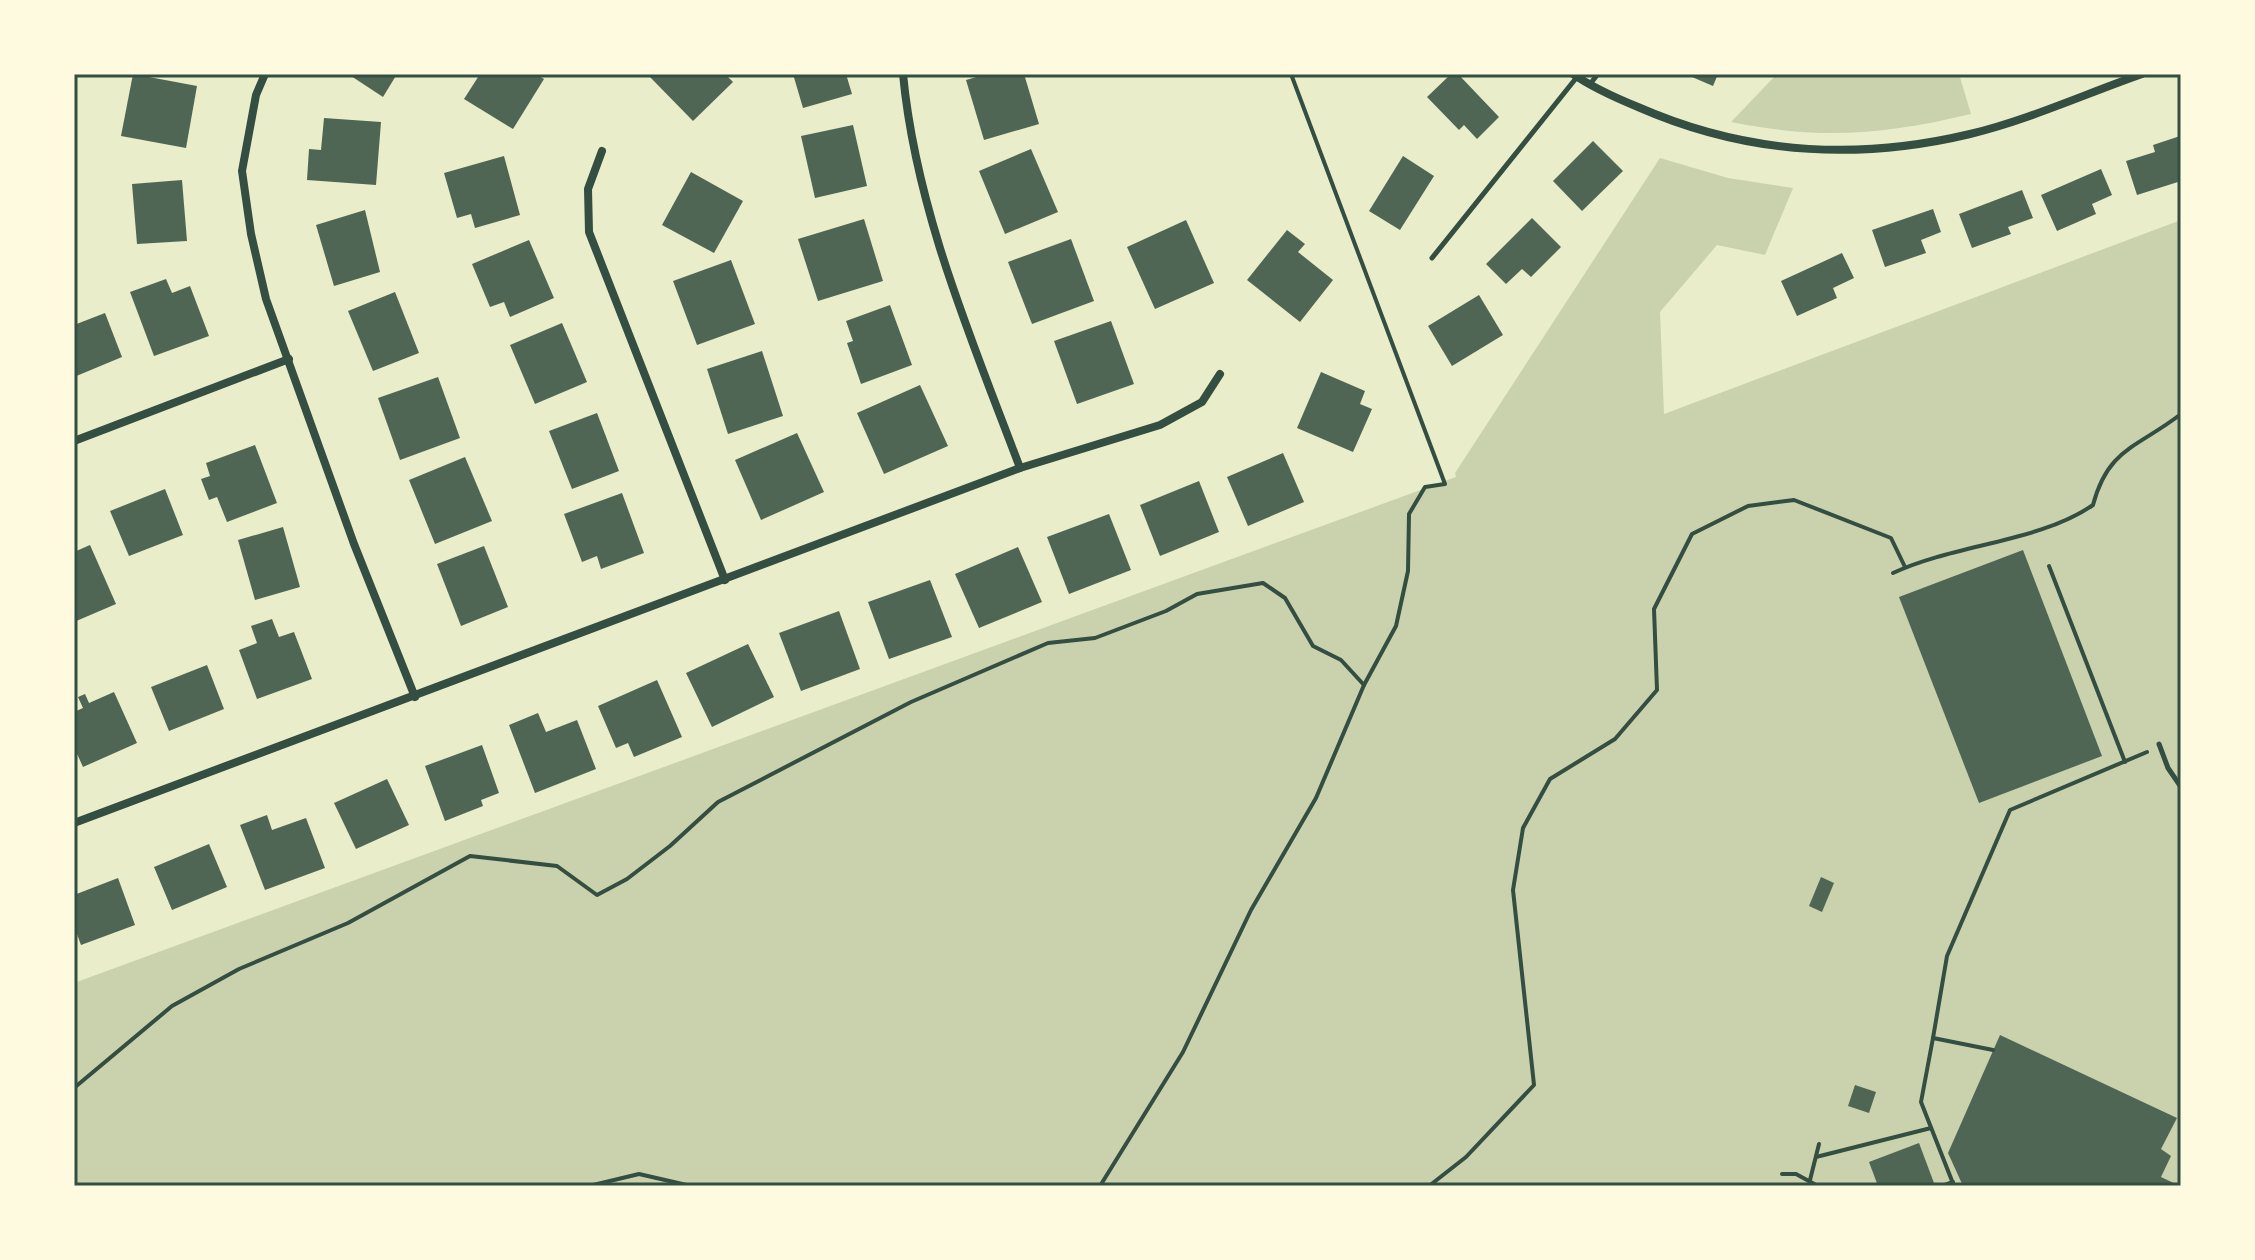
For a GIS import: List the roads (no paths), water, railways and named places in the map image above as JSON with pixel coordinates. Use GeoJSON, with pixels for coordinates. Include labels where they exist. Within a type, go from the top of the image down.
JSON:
{"type":"FeatureCollection","features":[{"type":"Feature","properties":{"kind":"street"},"geometry":{"type":"LineString","coordinates":[[265,74],[256,95],[242,171],[251,234],[266,299],[354,544],[415,697]]}},
{"type":"Feature","properties":{"kind":"street"},"geometry":{"type":"LineString","coordinates":[[903,74],[908,123],[931,220],[1020,468]]}},
{"type":"Feature","properties":{"kind":"street"},"geometry":{"type":"LineString","coordinates":[[1575,76],[1677,125],[1726,139],[1795,149],[1857,151],[1923,144],[1974,133],[2142,74]]}},
{"type":"Feature","properties":{"kind":"street"},"geometry":{"type":"LineString","coordinates":[[602,151],[588,189],[589,232],[725,580]]}},
{"type":"Feature","properties":{"kind":"street"},"geometry":{"type":"LineString","coordinates":[[74,441],[289,359]]}},
{"type":"Feature","properties":{"kind":"street"},"geometry":{"type":"LineString","coordinates":[[74,823],[1020,468],[1160,425],[1202,402],[1220,374]]}},
{"type":"Feature","properties":{"kind":"lane"},"geometry":{"type":"LineString","coordinates":[[1590,84],[1598,74]]}},
{"type":"Feature","properties":{"kind":"lane"},"geometry":{"type":"LineString","coordinates":[[1432,258],[1575,76]]}},
{"type":"Feature","properties":{"kind":"lane"},"geometry":{"type":"LineString","coordinates":[[2159,744],[2168,768],[2181,787]]}}]}
